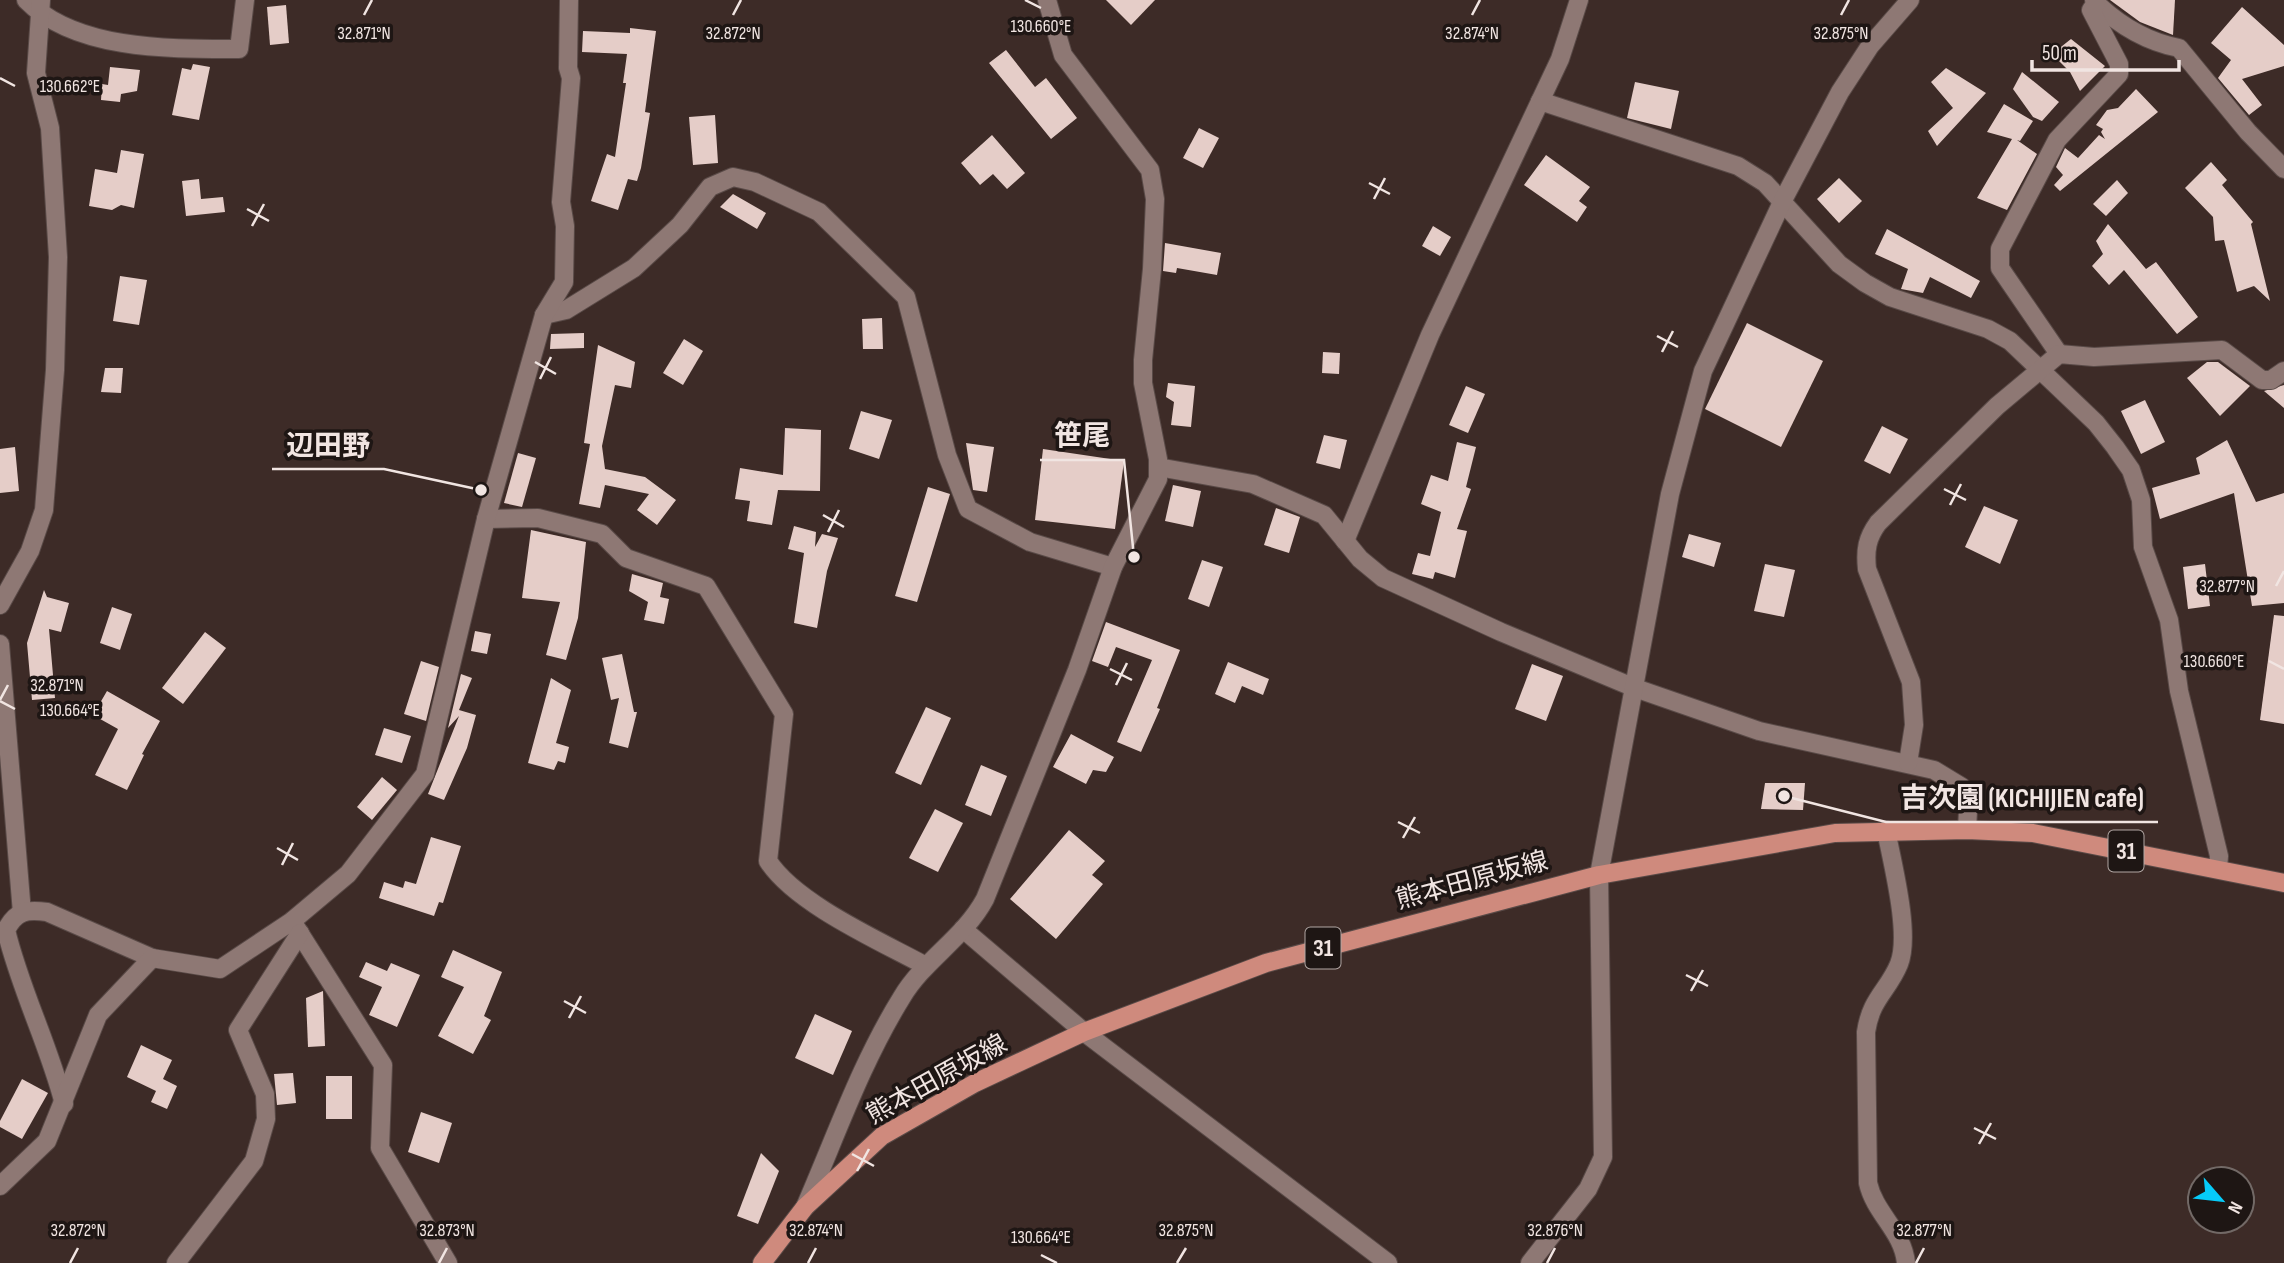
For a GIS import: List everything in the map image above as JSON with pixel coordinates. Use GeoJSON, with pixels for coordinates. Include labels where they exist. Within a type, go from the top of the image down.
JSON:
{"type":"FeatureCollection","features":[{"type":"Feature","properties":{"kind":"main road","name":"熊本田原坂線"},"geometry":{"type":"LineString","coordinates":[[762,1263],[805,1207],[882,1136],[975,1083],[1084,1032],[1266,963],[1599,875],[1835,833],[1967,830],[2033,833],[2284,883]]}},
{"type":"Feature","properties":{"kind":"street"},"geometry":{"type":"LineString","coordinates":[[26,0],[41,7],[48,20],[126,45],[168,49],[239,49],[245,0]]}},
{"type":"Feature","properties":{"kind":"street"},"geometry":{"type":"LineString","coordinates":[[176,1263],[254,1161],[266,1119],[265,1094],[238,1030],[296,927],[348,874],[425,774],[486,519],[544,315],[564,282],[565,226],[561,202],[571,78],[568,68],[569,0]]}},
{"type":"Feature","properties":{"kind":"street"},"geometry":{"type":"LineString","coordinates":[[805,1207],[846,1112],[855,1084],[902,995],[926,966],[940,956],[975,917],[985,899],[1077,670],[1113,567],[1158,479],[1143,383],[1155,199],[1150,170],[1063,55],[1047,0]]}},
{"type":"Feature","properties":{"kind":"street"},"geometry":{"type":"LineString","coordinates":[[1345,541],[1430,335],[1560,59],[1579,0]]}},
{"type":"Feature","properties":{"kind":"street"},"geometry":{"type":"LineString","coordinates":[[1530,1263],[1588,1189],[1603,1157],[1599,875],[1670,494],[1686,425],[1703,371],[1725,319],[1783,200],[1840,92],[1870,46],[1910,0]]}},
{"type":"Feature","properties":{"kind":"street"},"geometry":{"type":"LineString","coordinates":[[2059,355],[2000,268],[2000,249],[2057,140],[2119,74],[2119,64],[2091,9],[2095,2],[2114,20],[2160,44],[2179,48],[2248,132],[2284,169]]}},
{"type":"Feature","properties":{"kind":"street"},"geometry":{"type":"LineString","coordinates":[[0,605],[30,551],[44,510],[55,370],[58,257],[50,128],[36,72],[41,7]]}},
{"type":"Feature","properties":{"kind":"street"},"geometry":{"type":"LineString","coordinates":[[1541,100],[1738,166],[1765,183],[1839,264],[1865,283],[1889,297],[1989,329],[2010,341],[2096,423],[2131,470],[2141,500],[2143,547],[2169,620],[2179,691],[2220,856],[2218,868]]}},
{"type":"Feature","properties":{"kind":"street"},"geometry":{"type":"LineString","coordinates":[[544,315],[566,310],[634,268],[680,225],[710,187],[733,177],[755,182],[819,212],[906,298],[947,455],[968,509],[1030,542],[1113,567]]}},
{"type":"Feature","properties":{"kind":"street"},"geometry":{"type":"LineString","coordinates":[[1908,763],[1914,726],[1911,682],[1867,569],[1865,551],[1869,535],[1945,456],[2038,369],[2059,355],[2094,357],[2222,350],[2262,380],[2271,380],[2284,370]]}},
{"type":"Feature","properties":{"kind":"street"},"geometry":{"type":"LineString","coordinates":[[1158,467],[1253,484],[1324,515],[1345,541],[1383,578],[1501,632],[1635,688],[1759,731],[1934,770],[1962,787],[1966,795],[1967,830]]}},
{"type":"Feature","properties":{"kind":"street"},"geometry":{"type":"LineString","coordinates":[[486,519],[538,518],[603,534],[626,558],[706,586],[784,714],[768,861],[779,877],[806,899],[926,966]]}},
{"type":"Feature","properties":{"kind":"street"},"geometry":{"type":"LineString","coordinates":[[0,644],[22,913]]}},
{"type":"Feature","properties":{"kind":"street"},"geometry":{"type":"LineString","coordinates":[[1886,830],[1900,905],[1902,948],[1899,965],[1869,1013],[1866,1032],[1868,1184],[1872,1203],[1899,1235],[1906,1263]]}},
{"type":"Feature","properties":{"kind":"street"},"geometry":{"type":"LineString","coordinates":[[64,1104],[6,930],[14,916],[30,909],[47,912],[152,958],[220,970],[296,927]]}},
{"type":"Feature","properties":{"kind":"street"},"geometry":{"type":"LineString","coordinates":[[296,927],[383,1065],[380,1148],[448,1263]]}},
{"type":"Feature","properties":{"kind":"street"},"geometry":{"type":"LineString","coordinates":[[963,929],[1084,1032],[1388,1263]]}},
{"type":"Feature","properties":{"kind":"street"},"geometry":{"type":"LineString","coordinates":[[0,1186],[47,1141],[98,1015],[152,958]]}},
{"type":"Feature","properties":{"kind":"building"},"geometry":{"type":"Polygon","coordinates":[[[1106,0],[1155,0],[1131,25],[1106,0]]]}},
{"type":"Feature","properties":{"kind":"building"},"geometry":{"type":"Polygon","coordinates":[[[2110,0],[2175,0],[2173,35],[2140,22],[2110,0]]]}},
{"type":"Feature","properties":{"kind":"building"},"geometry":{"type":"Polygon","coordinates":[[[286,5],[289,43],[270,45],[267,7],[286,5]]]}},
{"type":"Feature","properties":{"kind":"building"},"geometry":{"type":"Polygon","coordinates":[[[2242,7],[2284,45],[2284,66],[2242,79],[2262,105],[2249,115],[2218,78],[2231,60],[2211,43],[2242,7]]]}},
{"type":"Feature","properties":{"kind":"building"},"geometry":{"type":"Polygon","coordinates":[[[630,28],[656,31],[645,112],[650,113],[641,168],[637,181],[628,179],[618,210],[591,201],[607,154],[615,157],[626,83],[623,83],[627,54],[582,52],[583,31],[630,33],[630,28]]]}},
{"type":"Feature","properties":{"kind":"building"},"geometry":{"type":"Polygon","coordinates":[[[2071,39],[2105,66],[2080,91],[2070,72],[2052,54],[2071,39]]]}},
{"type":"Feature","properties":{"kind":"building"},"geometry":{"type":"Polygon","coordinates":[[[1006,50],[1035,87],[1046,78],[1077,118],[1051,139],[989,63],[1006,50]]]}},
{"type":"Feature","properties":{"kind":"building"},"geometry":{"type":"Polygon","coordinates":[[[193,64],[210,67],[199,120],[172,115],[182,68],[191,70],[193,64]]]}},
{"type":"Feature","properties":{"kind":"building"},"geometry":{"type":"Polygon","coordinates":[[[110,67],[140,70],[137,91],[121,94],[120,102],[101,100],[102,84],[108,85],[110,67]]]}},
{"type":"Feature","properties":{"kind":"building"},"geometry":{"type":"Polygon","coordinates":[[[1946,68],[1986,93],[1937,146],[1928,131],[1953,108],[1931,82],[1946,68]]]}},
{"type":"Feature","properties":{"kind":"building"},"geometry":{"type":"Polygon","coordinates":[[[2022,72],[2059,102],[2042,121],[2033,117],[2013,89],[2022,72]]]}},
{"type":"Feature","properties":{"kind":"building"},"geometry":{"type":"Polygon","coordinates":[[[1635,82],[1679,91],[1671,129],[1627,118],[1635,82]]]}},
{"type":"Feature","properties":{"kind":"building"},"geometry":{"type":"Polygon","coordinates":[[[2136,89],[2158,112],[2060,191],[2054,185],[2063,175],[2056,167],[2065,148],[2078,158],[2099,135],[2105,139],[2101,132],[2103,129],[2096,125],[2107,110],[2118,108],[2136,89]]]}},
{"type":"Feature","properties":{"kind":"building"},"geometry":{"type":"Polygon","coordinates":[[[2004,104],[2033,121],[2020,141],[2017,140],[2037,154],[2007,210],[1977,198],[2012,139],[1987,132],[2004,104]]]}},
{"type":"Feature","properties":{"kind":"building"},"geometry":{"type":"Polygon","coordinates":[[[715,115],[718,163],[693,165],[689,117],[715,115]]]}},
{"type":"Feature","properties":{"kind":"building"},"geometry":{"type":"Polygon","coordinates":[[[1199,128],[1219,138],[1203,168],[1183,158],[1199,128]]]}},
{"type":"Feature","properties":{"kind":"building"},"geometry":{"type":"Polygon","coordinates":[[[992,135],[1025,173],[1007,189],[993,174],[980,185],[961,163],[992,135]]]}},
{"type":"Feature","properties":{"kind":"building"},"geometry":{"type":"Polygon","coordinates":[[[121,150],[144,154],[134,208],[121,205],[112,210],[89,206],[95,169],[117,173],[121,150]]]}},
{"type":"Feature","properties":{"kind":"building"},"geometry":{"type":"Polygon","coordinates":[[[1546,155],[1590,187],[1579,201],[1587,207],[1577,222],[1524,185],[1546,155]]]}},
{"type":"Feature","properties":{"kind":"building"},"geometry":{"type":"Polygon","coordinates":[[[2211,162],[2227,180],[2222,185],[2253,222],[2251,224],[2270,301],[2254,286],[2237,292],[2224,240],[2215,241],[2213,217],[2185,188],[2211,162]]]}},
{"type":"Feature","properties":{"kind":"building"},"geometry":{"type":"Polygon","coordinates":[[[1839,178],[1862,201],[1839,223],[1817,199],[1839,178]]]}},
{"type":"Feature","properties":{"kind":"building"},"geometry":{"type":"Polygon","coordinates":[[[199,179],[201,199],[223,197],[225,212],[186,216],[182,181],[199,179]]]}},
{"type":"Feature","properties":{"kind":"building"},"geometry":{"type":"Polygon","coordinates":[[[2117,180],[2128,193],[2106,216],[2093,204],[2117,180]]]}},
{"type":"Feature","properties":{"kind":"building"},"geometry":{"type":"Polygon","coordinates":[[[733,194],[766,213],[757,229],[720,207],[733,194]]]}},
{"type":"Feature","properties":{"kind":"building"},"geometry":{"type":"Polygon","coordinates":[[[2108,224],[2146,269],[2156,262],[2198,317],[2177,334],[2124,270],[2109,285],[2092,266],[2103,254],[2096,241],[2108,224]]]}},
{"type":"Feature","properties":{"kind":"building"},"geometry":{"type":"Polygon","coordinates":[[[1433,226],[1451,237],[1440,256],[1422,246],[1433,226]]]}},
{"type":"Feature","properties":{"kind":"building"},"geometry":{"type":"Polygon","coordinates":[[[1887,229],[1980,281],[1971,298],[1930,277],[1923,293],[1901,289],[1908,269],[1875,254],[1887,229]]]}},
{"type":"Feature","properties":{"kind":"building"},"geometry":{"type":"Polygon","coordinates":[[[1165,243],[1221,253],[1217,275],[1177,268],[1176,273],[1163,271],[1165,243]]]}},
{"type":"Feature","properties":{"kind":"building"},"geometry":{"type":"Polygon","coordinates":[[[120,276],[147,280],[139,325],[113,321],[120,276]]]}},
{"type":"Feature","properties":{"kind":"building"},"geometry":{"type":"Polygon","coordinates":[[[882,318],[883,349],[863,349],[862,319],[882,318]]]}},
{"type":"Feature","properties":{"kind":"building"},"geometry":{"type":"Polygon","coordinates":[[[1747,323],[1823,361],[1781,447],[1705,409],[1747,323]]]}},
{"type":"Feature","properties":{"kind":"building"},"geometry":{"type":"Polygon","coordinates":[[[584,333],[584,348],[550,349],[551,334],[584,333]]]}},
{"type":"Feature","properties":{"kind":"building"},"geometry":{"type":"Polygon","coordinates":[[[684,339],[703,351],[683,385],[663,373],[684,339]]]}},
{"type":"Feature","properties":{"kind":"building"},"geometry":{"type":"Polygon","coordinates":[[[598,345],[635,362],[631,388],[615,385],[602,446],[605,469],[645,477],[676,500],[657,525],[637,510],[649,494],[605,485],[600,508],[579,504],[590,444],[584,443],[598,345]]]}},
{"type":"Feature","properties":{"kind":"building"},"geometry":{"type":"Polygon","coordinates":[[[1323,352],[1340,353],[1339,374],[1322,373],[1323,352]]]}},
{"type":"Feature","properties":{"kind":"building"},"geometry":{"type":"Polygon","coordinates":[[[2207,362],[2218,362],[2250,386],[2220,416],[2187,378],[2207,362]]]}},
{"type":"Feature","properties":{"kind":"building"},"geometry":{"type":"Polygon","coordinates":[[[105,368],[123,368],[121,393],[101,392],[105,368]]]}},
{"type":"Feature","properties":{"kind":"building"},"geometry":{"type":"Polygon","coordinates":[[[1168,383],[1195,386],[1191,427],[1171,425],[1174,402],[1166,397],[1168,383]]]}},
{"type":"Feature","properties":{"kind":"building"},"geometry":{"type":"Polygon","coordinates":[[[2284,385],[2284,408],[2264,391],[2284,385]]]}},
{"type":"Feature","properties":{"kind":"building"},"geometry":{"type":"Polygon","coordinates":[[[1466,386],[1485,394],[1468,433],[1449,425],[1466,386]]]}},
{"type":"Feature","properties":{"kind":"building"},"geometry":{"type":"Polygon","coordinates":[[[2145,400],[2165,442],[2141,454],[2121,411],[2145,400]]]}},
{"type":"Feature","properties":{"kind":"building"},"geometry":{"type":"Polygon","coordinates":[[[861,411],[892,420],[879,459],[849,449],[861,411]]]}},
{"type":"Feature","properties":{"kind":"building"},"geometry":{"type":"Polygon","coordinates":[[[1882,426],[1908,439],[1890,474],[1864,461],[1882,426]]]}},
{"type":"Feature","properties":{"kind":"building"},"geometry":{"type":"Polygon","coordinates":[[[785,428],[821,430],[820,491],[778,490],[772,525],[747,521],[750,501],[735,499],[740,468],[783,475],[785,428]]]}},
{"type":"Feature","properties":{"kind":"building"},"geometry":{"type":"Polygon","coordinates":[[[1324,435],[1347,440],[1340,469],[1316,463],[1324,435]]]}},
{"type":"Feature","properties":{"kind":"building"},"geometry":{"type":"Polygon","coordinates":[[[2227,440],[2256,502],[2284,493],[2284,603],[2252,606],[2234,493],[2160,519],[2152,488],[2200,474],[2196,458],[2227,440]]]}},
{"type":"Feature","properties":{"kind":"building"},"geometry":{"type":"Polygon","coordinates":[[[1457,442],[1476,447],[1466,487],[1471,489],[1457,529],[1467,531],[1455,578],[1435,572],[1433,579],[1412,574],[1418,553],[1430,556],[1441,512],[1421,504],[1431,475],[1448,481],[1457,442]]]}},
{"type":"Feature","properties":{"kind":"building"},"geometry":{"type":"Polygon","coordinates":[[[966,443],[994,447],[987,492],[973,490],[966,443]]]}},
{"type":"Feature","properties":{"kind":"building"},"geometry":{"type":"Polygon","coordinates":[[[15,447],[19,491],[0,493],[0,449],[15,447]]]}},
{"type":"Feature","properties":{"kind":"building"},"geometry":{"type":"Polygon","coordinates":[[[1043,449],[1124,461],[1115,529],[1035,520],[1043,449]]]}},
{"type":"Feature","properties":{"kind":"building"},"geometry":{"type":"Polygon","coordinates":[[[518,453],[536,458],[522,507],[504,503],[518,453]]]}},
{"type":"Feature","properties":{"kind":"building"},"geometry":{"type":"Polygon","coordinates":[[[1173,485],[1201,491],[1193,527],[1165,521],[1173,485]]]}},
{"type":"Feature","properties":{"kind":"building"},"geometry":{"type":"Polygon","coordinates":[[[928,487],[950,494],[917,602],[895,596],[928,487]]]}},
{"type":"Feature","properties":{"kind":"building"},"geometry":{"type":"Polygon","coordinates":[[[1984,506],[2018,520],[2000,564],[1965,547],[1984,506]]]}},
{"type":"Feature","properties":{"kind":"building"},"geometry":{"type":"Polygon","coordinates":[[[1276,508],[1300,517],[1289,553],[1264,545],[1276,508]]]}},
{"type":"Feature","properties":{"kind":"building"},"geometry":{"type":"Polygon","coordinates":[[[794,526],[816,532],[815,547],[822,534],[838,538],[827,571],[817,628],[794,623],[804,553],[788,549],[794,526]]]}},
{"type":"Feature","properties":{"kind":"building"},"geometry":{"type":"Polygon","coordinates":[[[531,530],[586,542],[578,618],[566,660],[546,655],[560,602],[522,598],[531,530]]]}},
{"type":"Feature","properties":{"kind":"building"},"geometry":{"type":"Polygon","coordinates":[[[1689,534],[1721,543],[1714,567],[1682,557],[1689,534]]]}},
{"type":"Feature","properties":{"kind":"building"},"geometry":{"type":"Polygon","coordinates":[[[1202,560],[1223,567],[1209,607],[1188,599],[1202,560]]]}},
{"type":"Feature","properties":{"kind":"building"},"geometry":{"type":"Polygon","coordinates":[[[1765,564],[1795,570],[1784,617],[1754,611],[1765,564]]]}},
{"type":"Feature","properties":{"kind":"building"},"geometry":{"type":"Polygon","coordinates":[[[2205,564],[2210,606],[2188,609],[2183,567],[2205,564]]]}},
{"type":"Feature","properties":{"kind":"building"},"geometry":{"type":"Polygon","coordinates":[[[632,574],[663,583],[660,597],[669,599],[664,624],[644,620],[648,602],[629,591],[632,574]]]}},
{"type":"Feature","properties":{"kind":"building"},"geometry":{"type":"Polygon","coordinates":[[[44,590],[47,597],[69,603],[61,632],[49,629],[55,698],[32,700],[27,643],[44,590]]]}},
{"type":"Feature","properties":{"kind":"building"},"geometry":{"type":"Polygon","coordinates":[[[112,607],[132,614],[120,650],[100,643],[112,607]]]}},
{"type":"Feature","properties":{"kind":"building"},"geometry":{"type":"Polygon","coordinates":[[[2274,615],[2284,616],[2284,724],[2260,720],[2274,615]]]}},
{"type":"Feature","properties":{"kind":"building"},"geometry":{"type":"Polygon","coordinates":[[[1106,622],[1180,650],[1157,708],[1160,709],[1141,752],[1117,742],[1152,660],[1116,647],[1108,667],[1092,661],[1106,622]]]}},
{"type":"Feature","properties":{"kind":"building"},"geometry":{"type":"Polygon","coordinates":[[[475,631],[491,634],[487,654],[471,651],[475,631]]]}},
{"type":"Feature","properties":{"kind":"building"},"geometry":{"type":"Polygon","coordinates":[[[205,632],[226,648],[183,704],[162,688],[205,632]]]}},
{"type":"Feature","properties":{"kind":"building"},"geometry":{"type":"Polygon","coordinates":[[[622,654],[634,712],[637,712],[628,748],[609,743],[619,698],[611,700],[602,658],[622,654]]]}},
{"type":"Feature","properties":{"kind":"building"},"geometry":{"type":"Polygon","coordinates":[[[421,661],[439,667],[426,721],[404,714],[421,661]]]}},
{"type":"Feature","properties":{"kind":"building"},"geometry":{"type":"Polygon","coordinates":[[[1228,662],[1269,679],[1263,695],[1242,686],[1235,703],[1215,694],[1228,662]]]}},
{"type":"Feature","properties":{"kind":"building"},"geometry":{"type":"Polygon","coordinates":[[[1532,664],[1563,676],[1546,721],[1515,709],[1532,664]]]}},
{"type":"Feature","properties":{"kind":"building"},"geometry":{"type":"Polygon","coordinates":[[[461,674],[472,678],[459,710],[476,715],[467,748],[444,800],[428,794],[459,716],[448,728],[461,674]]]}},
{"type":"Feature","properties":{"kind":"building"},"geometry":{"type":"Polygon","coordinates":[[[551,678],[571,690],[556,743],[569,747],[565,763],[558,761],[554,770],[528,763],[551,678]]]}},
{"type":"Feature","properties":{"kind":"building"},"geometry":{"type":"Polygon","coordinates":[[[107,691],[160,721],[127,790],[95,775],[118,729],[93,715],[107,691]]]}},
{"type":"Feature","properties":{"kind":"building"},"geometry":{"type":"Polygon","coordinates":[[[926,707],[951,718],[921,785],[895,773],[926,707]]]}},
{"type":"Feature","properties":{"kind":"building"},"geometry":{"type":"Polygon","coordinates":[[[384,728],[411,736],[402,763],[375,755],[384,728]]]}},
{"type":"Feature","properties":{"kind":"building"},"geometry":{"type":"Polygon","coordinates":[[[1071,734],[1114,757],[1106,772],[1093,770],[1086,784],[1053,767],[1071,734]]]}},
{"type":"Feature","properties":{"kind":"building"},"geometry":{"type":"Polygon","coordinates":[[[981,765],[1007,776],[991,816],[965,805],[981,765]]]}},
{"type":"Feature","properties":{"kind":"building"},"geometry":{"type":"Polygon","coordinates":[[[382,777],[397,790],[372,820],[357,807],[382,777]]]}},
{"type":"Feature","properties":{"kind":"building"},"geometry":{"type":"Polygon","coordinates":[[[1765,783],[1805,783],[1803,810],[1761,809],[1765,783]]]}},
{"type":"Feature","properties":{"kind":"building"},"geometry":{"type":"Polygon","coordinates":[[[935,809],[963,823],[938,872],[909,858],[935,809]]]}},
{"type":"Feature","properties":{"kind":"building"},"geometry":{"type":"Polygon","coordinates":[[[1069,830],[1105,861],[1092,875],[1103,884],[1056,939],[1010,899],[1069,830]]]}},
{"type":"Feature","properties":{"kind":"building"},"geometry":{"type":"Polygon","coordinates":[[[431,837],[461,846],[443,903],[439,902],[434,916],[379,898],[384,882],[403,888],[405,881],[416,884],[431,837]]]}},
{"type":"Feature","properties":{"kind":"building"},"geometry":{"type":"Polygon","coordinates":[[[453,950],[502,972],[484,1016],[491,1020],[473,1054],[438,1036],[464,987],[441,977],[453,950]]]}},
{"type":"Feature","properties":{"kind":"building"},"geometry":{"type":"Polygon","coordinates":[[[366,962],[387,971],[391,963],[420,975],[397,1027],[369,1015],[382,987],[359,977],[366,962]]]}},
{"type":"Feature","properties":{"kind":"building"},"geometry":{"type":"Polygon","coordinates":[[[323,991],[325,1046],[308,1047],[306,998],[323,991]]]}},
{"type":"Feature","properties":{"kind":"building"},"geometry":{"type":"Polygon","coordinates":[[[815,1014],[852,1031],[833,1075],[795,1058],[815,1014]]]}},
{"type":"Feature","properties":{"kind":"building"},"geometry":{"type":"Polygon","coordinates":[[[141,1045],[172,1060],[163,1079],[177,1086],[167,1109],[151,1102],[156,1091],[127,1077],[141,1045]]]}},
{"type":"Feature","properties":{"kind":"building"},"geometry":{"type":"Polygon","coordinates":[[[293,1073],[296,1103],[277,1105],[274,1074],[293,1073]]]}},
{"type":"Feature","properties":{"kind":"building"},"geometry":{"type":"Polygon","coordinates":[[[326,1076],[352,1076],[352,1119],[326,1119],[326,1076]]]}},
{"type":"Feature","properties":{"kind":"building"},"geometry":{"type":"Polygon","coordinates":[[[22,1079],[48,1093],[22,1139],[0,1127],[0,1121],[22,1079]]]}},
{"type":"Feature","properties":{"kind":"building"},"geometry":{"type":"Polygon","coordinates":[[[421,1112],[452,1123],[439,1163],[408,1152],[421,1112]]]}},
{"type":"Feature","properties":{"kind":"building"},"geometry":{"type":"Polygon","coordinates":[[[761,1153],[779,1171],[758,1224],[737,1216],[761,1153]]]}},
{"type":"Feature","properties":{"kind":"place","name":"辺田野"},"geometry":{"type":"Point","coordinates":[481,490]}},
{"type":"Feature","properties":{"kind":"place","name":"笹尾"},"geometry":{"type":"Point","coordinates":[1134,557]}},
{"type":"Feature","properties":{"kind":"place","name":"吉次園 (KICHIJIEN cafe)"},"geometry":{"type":"Point","coordinates":[1784,796]}}]}
